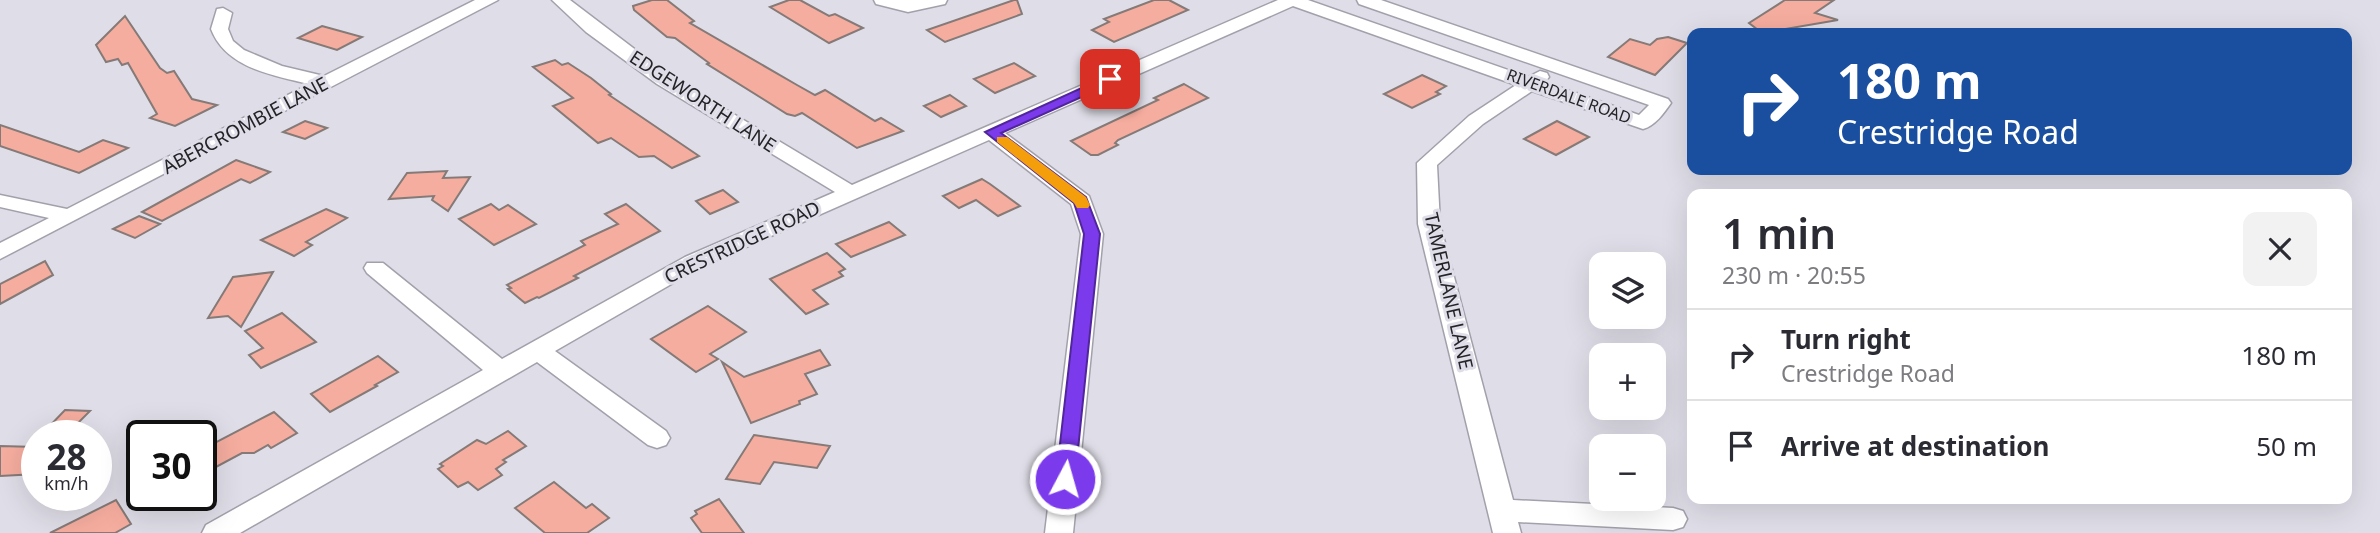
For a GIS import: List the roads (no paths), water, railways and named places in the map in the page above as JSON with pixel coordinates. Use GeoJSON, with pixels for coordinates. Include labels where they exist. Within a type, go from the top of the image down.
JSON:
{"type":"FeatureCollection","features":[{"type":"Feature","properties":{"kind":"street","name":"ABERCROMBIE LANE"},"geometry":{"type":"LineString","coordinates":[[0,252],[490,0]]}},
{"type":"Feature","properties":{"kind":"street","name":"EDGEWORTH LANE"},"geometry":{"type":"LineString","coordinates":[[561,0],[617,46],[688,95],[851,193]]}},
{"type":"Feature","properties":{"kind":"street"},"geometry":{"type":"LineString","coordinates":[[882,0],[908,6],[939,0]]}},
{"type":"Feature","properties":{"kind":"street","name":"CRESTRIDGE ROAD"},"geometry":{"type":"LineString","coordinates":[[216,533],[693,262],[1292,0]]}},
{"type":"Feature","properties":{"kind":"street","name":"RIVERDALE ROAD"},"geometry":{"type":"LineString","coordinates":[[1292,0],[1643,122],[1661,103],[1365,0]]}},
{"type":"Feature","properties":{"kind":"street"},"geometry":{"type":"LineString","coordinates":[[223,13],[218,27],[220,34],[241,58],[327,82]]}},
{"type":"Feature","properties":{"kind":"street","name":"TAMERLANE LANE"},"geometry":{"type":"LineString","coordinates":[[1505,522],[1429,224],[1427,163],[1476,120],[1554,65]]}},
{"type":"Feature","properties":{"kind":"street"},"geometry":{"type":"LineString","coordinates":[[992,132],[1081,201],[1092,234],[1059,533]]}},
{"type":"Feature","properties":{"kind":"street"},"geometry":{"type":"LineString","coordinates":[[0,201],[71,216]]}},
{"type":"Feature","properties":{"kind":"street"},"geometry":{"type":"LineString","coordinates":[[375,268],[499,370]]}},
{"type":"Feature","properties":{"kind":"street"},"geometry":{"type":"LineString","coordinates":[[536,349],[657,438]]}},
{"type":"Feature","properties":{"kind":"street"},"geometry":{"type":"LineString","coordinates":[[1505,522],[1673,519]]}}]}
